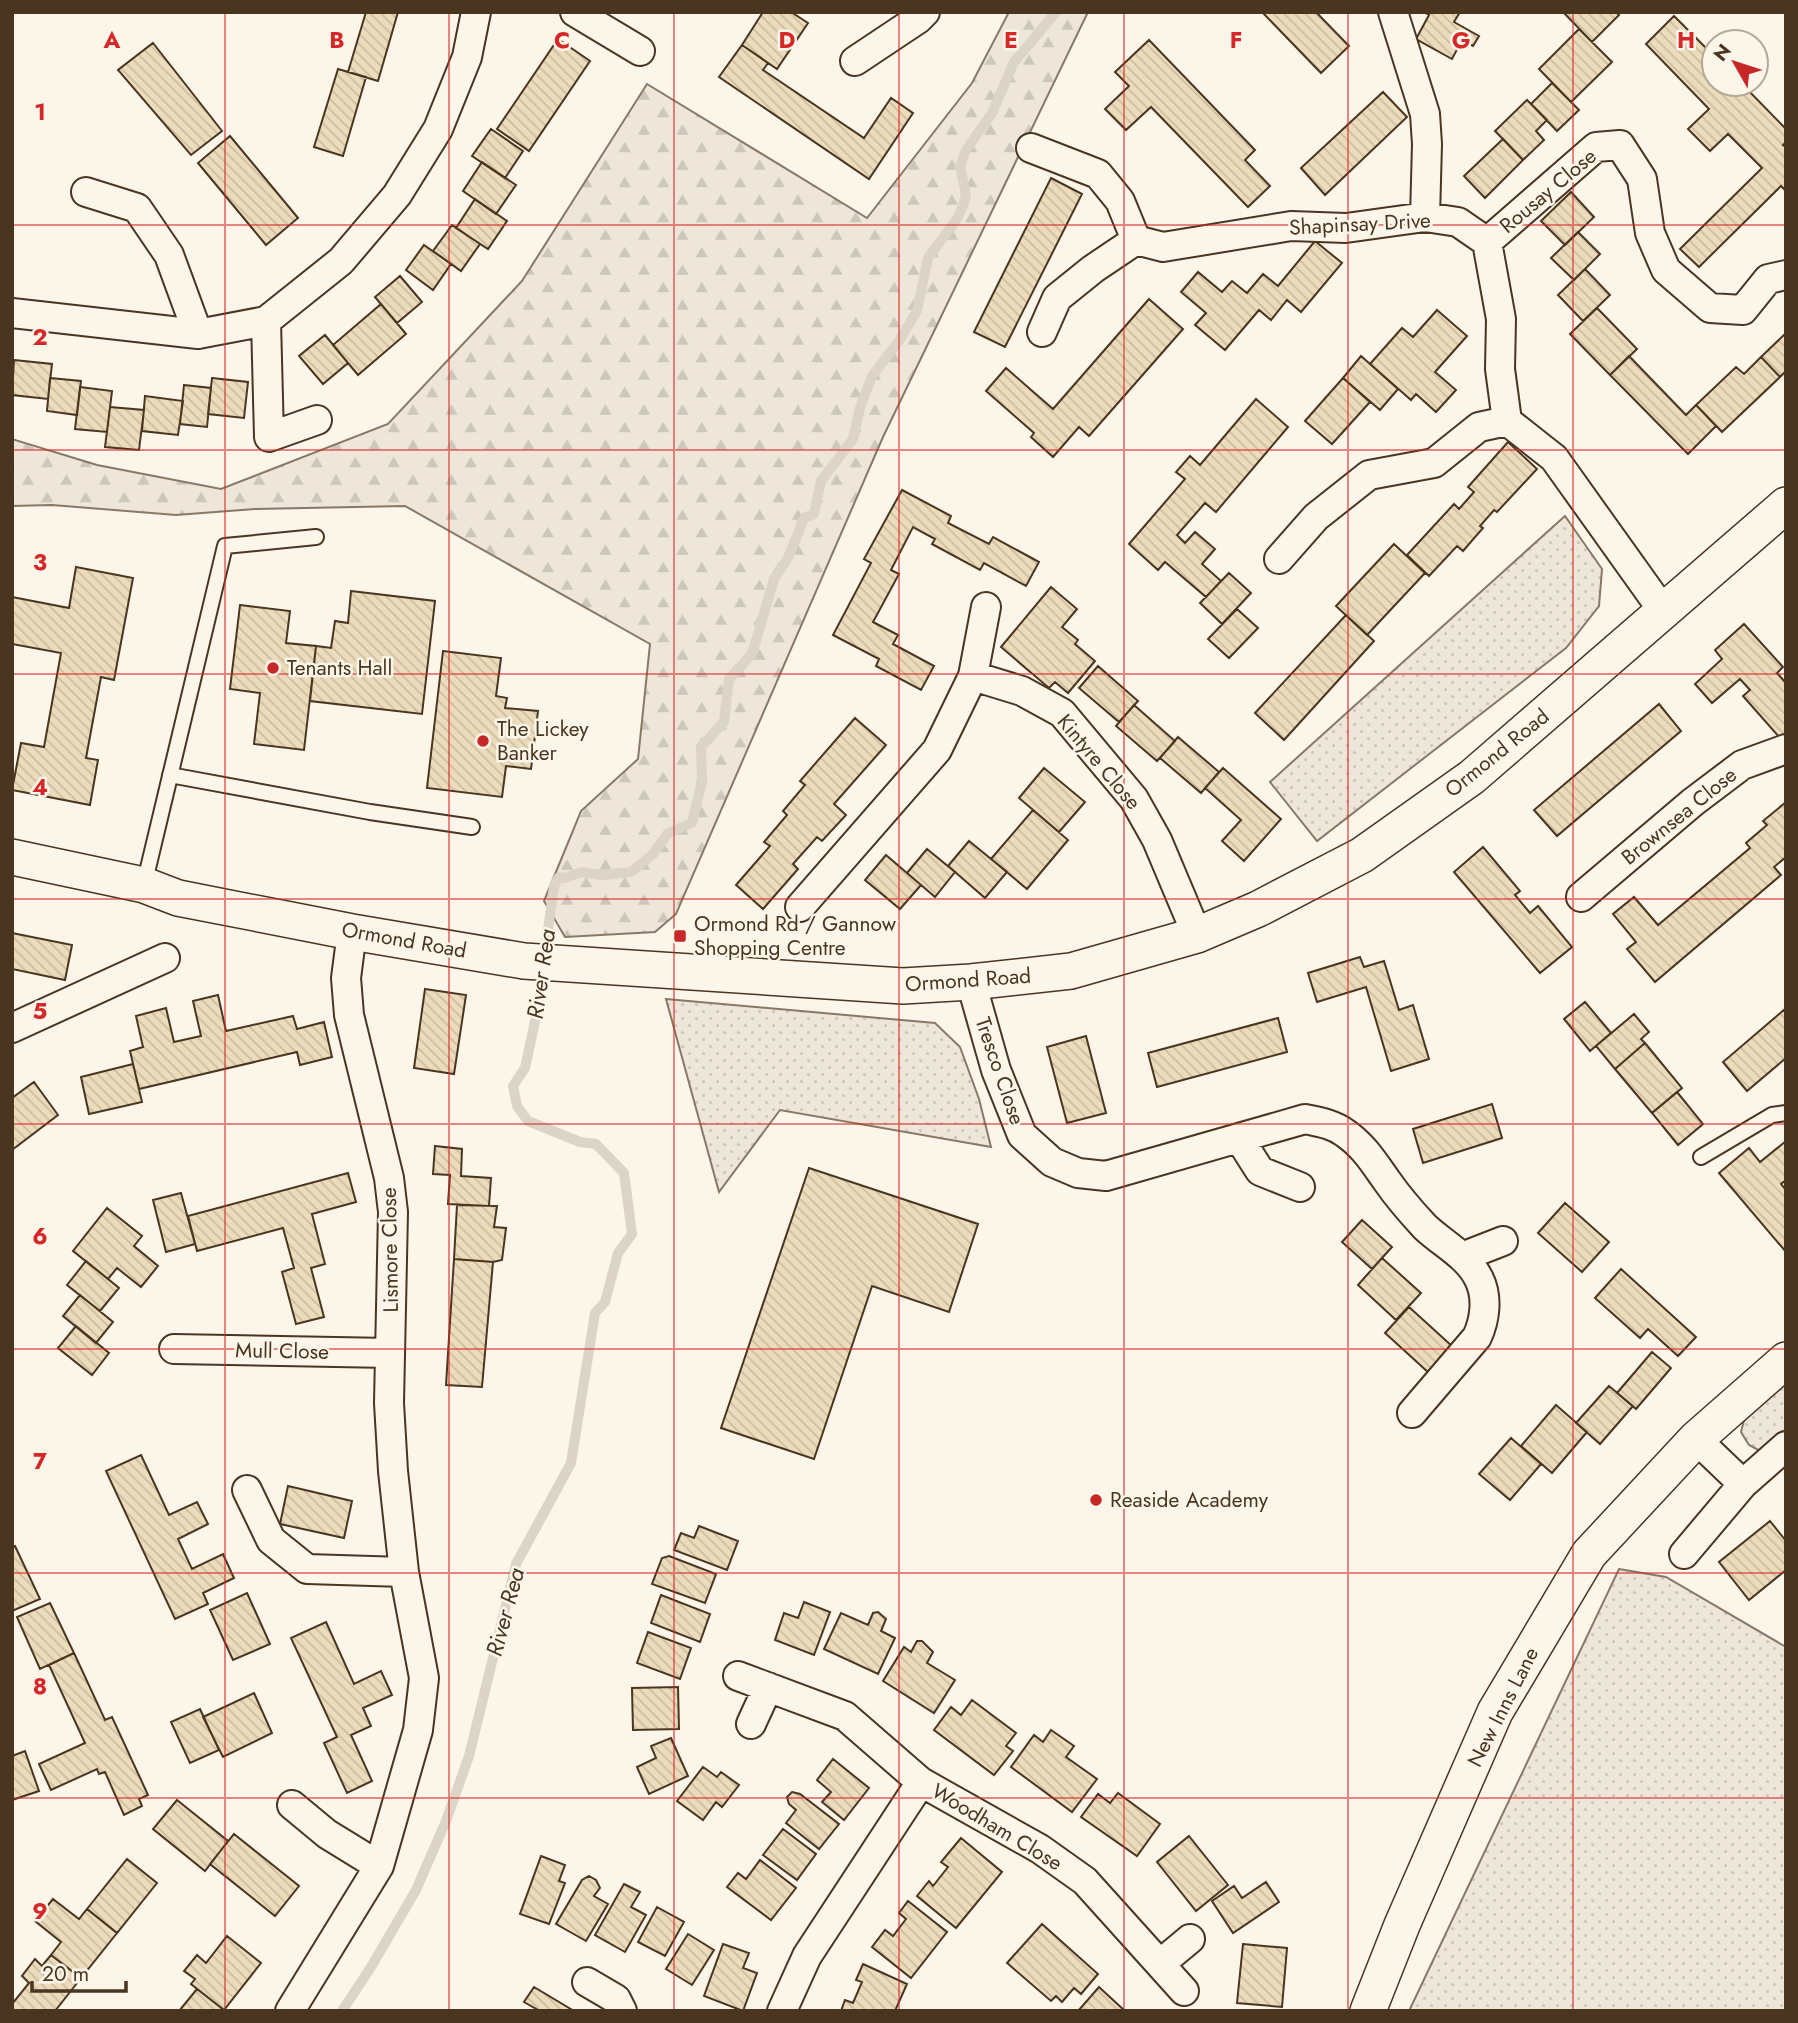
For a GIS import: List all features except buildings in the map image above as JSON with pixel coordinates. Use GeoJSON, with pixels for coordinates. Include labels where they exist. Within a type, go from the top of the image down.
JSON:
{"type":"FeatureCollection","features":[{"type":"Feature","properties":{"kind":"street"},"geometry":{"type":"LineString","coordinates":[[12,313],[198,334],[266,321],[341,261],[397,195],[439,129],[467,57],[476,12]]}},
{"type":"Feature","properties":{"kind":"street"},"geometry":{"type":"LineString","coordinates":[[575,12],[640,51]]}},
{"type":"Feature","properties":{"kind":"street"},"geometry":{"type":"LineString","coordinates":[[855,61],[925,12]]}},
{"type":"Feature","properties":{"kind":"street"},"geometry":{"type":"LineString","coordinates":[[1393,12],[1425,114],[1425,218]]}},
{"type":"Feature","properties":{"kind":"street","name":"Rousay Close"},"geometry":{"type":"LineString","coordinates":[[1487,242],[1596,147],[1620,145],[1642,179],[1650,233],[1665,270],[1710,308],[1743,310],[1769,279],[1786,275]]}},
{"type":"Feature","properties":{"kind":"street"},"geometry":{"type":"LineString","coordinates":[[1031,148],[1098,174],[1120,201],[1136,240],[1057,298],[1042,332]]}},
{"type":"Feature","properties":{"kind":"street"},"geometry":{"type":"LineString","coordinates":[[86,192],[137,208],[169,254],[198,334]]}},
{"type":"Feature","properties":{"kind":"street","name":"Shapinsay Drive"},"geometry":{"type":"LineString","coordinates":[[1136,240],[1163,247],[1291,226],[1346,228],[1425,218],[1458,222],[1487,242]]}},
{"type":"Feature","properties":{"kind":"street"},"geometry":{"type":"LineString","coordinates":[[1487,242],[1501,319],[1500,369],[1507,421],[1554,458],[1664,611]]}},
{"type":"Feature","properties":{"kind":"street"},"geometry":{"type":"LineString","coordinates":[[266,321],[268,437],[317,421]]}},
{"type":"Feature","properties":{"kind":"street"},"geometry":{"type":"LineString","coordinates":[[1279,559],[1316,517],[1369,475],[1434,463],[1479,427],[1507,421]]}},
{"type":"Feature","properties":{"kind":"street","name":"Ormond Road"},"geometry":{"type":"LineString","coordinates":[[12,857],[144,884],[178,898],[352,932],[524,961],[903,986],[1071,971],[1197,935],[1258,909],[1362,855],[1472,777],[1786,505]]}},
{"type":"Feature","properties":{"kind":"street"},"geometry":{"type":"LineString","coordinates":[[800,906],[937,750],[973,676],[986,607]]}},
{"type":"Feature","properties":{"kind":"street","name":"Kintyre Close"},"geometry":{"type":"LineString","coordinates":[[973,676],[1022,691],[1062,713],[1134,799],[1157,840],[1197,935]]}},
{"type":"Feature","properties":{"kind":"street","name":"Brownsea Close"},"geometry":{"type":"LineString","coordinates":[[1581,897],[1693,802],[1742,765],[1786,749]]}},
{"type":"Feature","properties":{"kind":"street","name":"Lismore Close"},"geometry":{"type":"LineString","coordinates":[[290,2011],[379,1866],[418,1730],[424,1678],[404,1572],[389,1403],[393,1212],[389,1178],[349,1015],[346,978],[352,932]]}},
{"type":"Feature","properties":{"kind":"street"},"geometry":{"type":"LineString","coordinates":[[12,1028],[165,958]]}},
{"type":"Feature","properties":{"kind":"street","name":"Tresco Close"},"geometry":{"type":"LineString","coordinates":[[971,982],[996,1070],[1022,1135],[1052,1162],[1078,1173],[1106,1176],[1304,1119],[1342,1130],[1359,1143],[1387,1182],[1426,1227],[1462,1257],[1480,1280],[1485,1304],[1483,1323],[1477,1337],[1412,1413]]}},
{"type":"Feature","properties":{"kind":"street"},"geometry":{"type":"LineString","coordinates":[[1239,1138],[1260,1171],[1300,1187]]}},
{"type":"Feature","properties":{"kind":"street"},"geometry":{"type":"LineString","coordinates":[[1462,1257],[1503,1241]]}},
{"type":"Feature","properties":{"kind":"street","name":"Mull Close"},"geometry":{"type":"LineString","coordinates":[[174,1349],[390,1353]]}},
{"type":"Feature","properties":{"kind":"street","name":"New Inns Lane"},"geometry":{"type":"LineString","coordinates":[[1368,2011],[1402,1925],[1496,1712],[1589,1553],[1696,1439],[1786,1360]]}},
{"type":"Feature","properties":{"kind":"street"},"geometry":{"type":"LineString","coordinates":[[1696,1439],[1743,1485]]}},
{"type":"Feature","properties":{"kind":"street"},"geometry":{"type":"LineString","coordinates":[[1684,1554],[1743,1485],[1786,1446]]}},
{"type":"Feature","properties":{"kind":"street"},"geometry":{"type":"LineString","coordinates":[[247,1490],[271,1540],[307,1569],[404,1572]]}},
{"type":"Feature","properties":{"kind":"street","name":"Woodham Close"},"geometry":{"type":"LineString","coordinates":[[738,1676],[845,1716],[921,1782],[1040,1849],[1085,1881],[1184,1991]]}},
{"type":"Feature","properties":{"kind":"street"},"geometry":{"type":"LineString","coordinates":[[751,1724],[768,1687]]}},
{"type":"Feature","properties":{"kind":"street","name":"Woodham Close"},"geometry":{"type":"LineString","coordinates":[[782,2011],[807,1956],[921,1782]]}},
{"type":"Feature","properties":{"kind":"street"},"geometry":{"type":"LineString","coordinates":[[292,1805],[327,1834],[379,1866]]}},
{"type":"Feature","properties":{"kind":"street"},"geometry":{"type":"LineString","coordinates":[[1160,1964],[1190,1939]]}},
{"type":"Feature","properties":{"kind":"street"},"geometry":{"type":"LineString","coordinates":[[587,1982],[616,1999],[622,2011]]}},
{"type":"Feature","properties":{"kind":"lane"},"geometry":{"type":"LineString","coordinates":[[144,884],[225,546],[316,537]]}},
{"type":"Feature","properties":{"kind":"lane"},"geometry":{"type":"LineString","coordinates":[[170,775],[370,812],[472,827]]}},
{"type":"Feature","properties":{"kind":"lane"},"geometry":{"type":"LineString","coordinates":[[1701,1157],[1772,1115],[1786,1113]]}},
{"type":"Feature","properties":{"kind":"green space"},"geometry":{"type":"Polygon","coordinates":[[[1009,12],[1088,12],[883,437],[676,914],[655,932],[565,937],[544,901],[581,811],[638,759],[650,644],[405,506],[255,509],[176,515],[52,505],[12,506],[12,439],[97,465],[221,489],[388,424],[522,281],[647,84],[867,218],[972,83],[1009,12]]]}},
{"type":"Feature","properties":{"kind":"green space"},"geometry":{"type":"Polygon","coordinates":[[[1565,516],[1602,569],[1599,606],[1566,648],[1317,841],[1270,782],[1565,516]]]}},
{"type":"Feature","properties":{"kind":"green space"},"geometry":{"type":"Polygon","coordinates":[[[666,999],[935,1023],[960,1047],[979,1099],[991,1147],[780,1110],[719,1192],[666,999]]]}},
{"type":"Feature","properties":{"kind":"green space"},"geometry":{"type":"Polygon","coordinates":[[[1786,1382],[1786,1429],[1762,1452],[1749,1445],[1741,1432],[1745,1416],[1786,1382]]]}},
{"type":"Feature","properties":{"kind":"green space"},"geometry":{"type":"Polygon","coordinates":[[[1619,1569],[1666,1577],[1786,1647],[1786,2011],[1409,2011],[1619,1569]]]}},
{"type":"Feature","properties":{"kind":"waterway","name":"River Rea"},"geometry":{"type":"LineString","coordinates":[[342,2011],[416,1890],[446,1821],[469,1756],[516,1564],[571,1463],[595,1313],[605,1302],[618,1253],[632,1234],[624,1173],[596,1144],[580,1142],[528,1121],[517,1106],[513,1086],[525,1068],[536,1017],[554,886],[559,877],[565,878],[582,872],[602,875],[631,872],[653,854],[668,833],[692,823],[702,781],[701,747],[724,722],[729,679],[752,654],[774,579],[788,558],[804,518],[814,514],[821,481],[853,439],[860,408],[872,376],[899,341],[917,311],[928,258],[957,219],[963,206],[966,195],[960,166],[966,150],[992,113],[1014,62],[1056,12]]}},
{"type":"Feature","properties":{"kind":"place","name":"Tenants Hall"},"geometry":{"type":"Point","coordinates":[273,668]}},
{"type":"Feature","properties":{"kind":"place","name":"The Lickey Banker"},"geometry":{"type":"Point","coordinates":[483,741]}},
{"type":"Feature","properties":{"kind":"place","name":"Ormond Rd / Gannow Shopping Centre"},"geometry":{"type":"Point","coordinates":[680,936]}},
{"type":"Feature","properties":{"kind":"place","name":"Reaside Academy"},"geometry":{"type":"Point","coordinates":[1096,1500]}}]}
